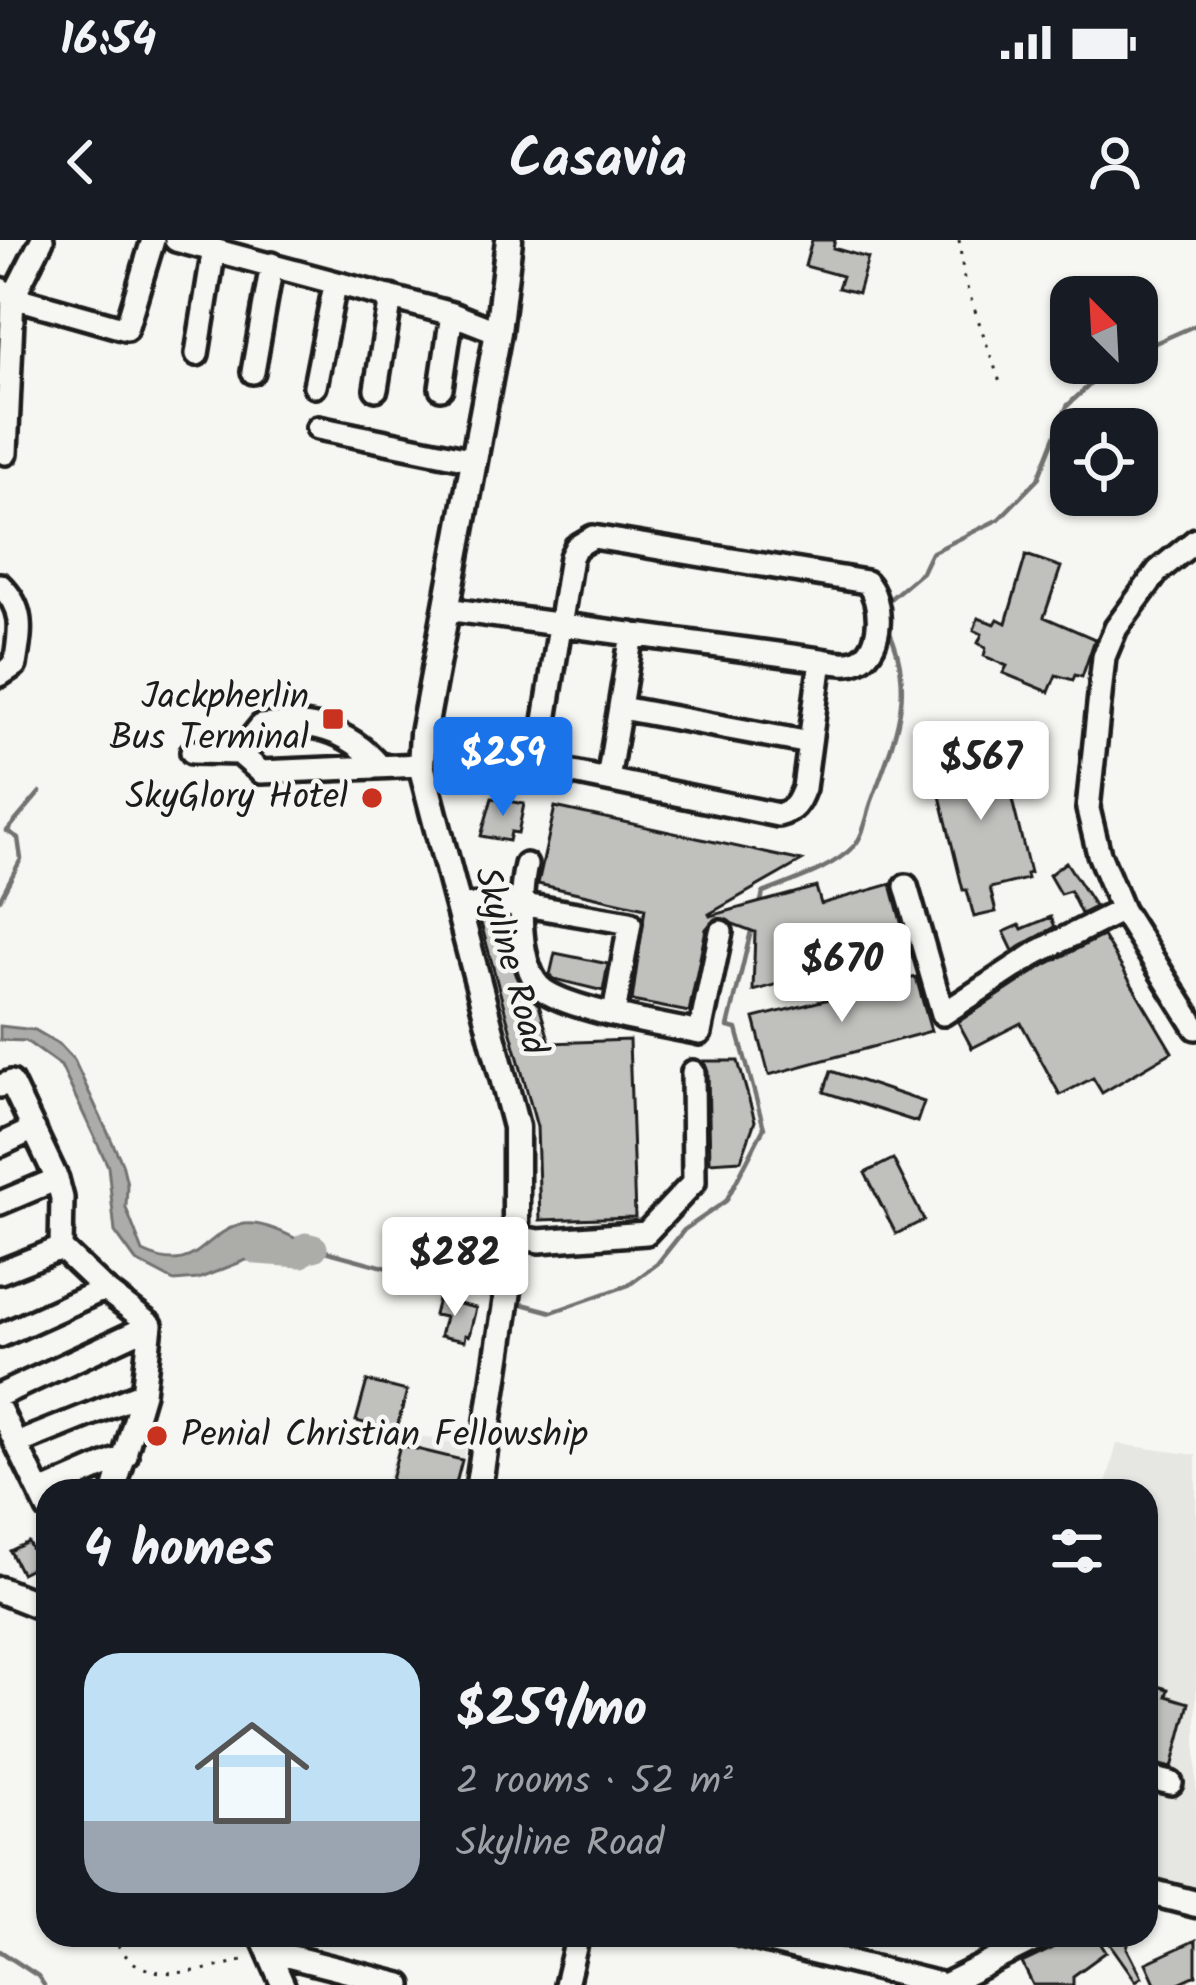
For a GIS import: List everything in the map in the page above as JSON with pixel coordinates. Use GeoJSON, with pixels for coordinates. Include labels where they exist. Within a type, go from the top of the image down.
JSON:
{"type":"FeatureCollection","features":[{"type":"Feature","properties":{"kind":"main road","name":"Skyline Road"},"geometry":{"type":"LineString","coordinates":[[480,1479],[516,1237],[516,1127],[421,765],[498,332],[509,240]]}},
{"type":"Feature","properties":{"kind":"main road"},"geometry":{"type":"LineString","coordinates":[[0,1589],[36,1599]]}},
{"type":"Feature","properties":{"kind":"main road"},"geometry":{"type":"LineString","coordinates":[[1158,1894],[1196,1904]]}},
{"type":"Feature","properties":{"kind":"street"},"geometry":{"type":"LineString","coordinates":[[0,451],[6,453],[7,293],[42,240]]}},
{"type":"Feature","properties":{"kind":"street"},"geometry":{"type":"LineString","coordinates":[[7,293],[126,329],[154,240]]}},
{"type":"Feature","properties":{"kind":"street"},"geometry":{"type":"LineString","coordinates":[[176,240],[452,314],[498,332]]}},
{"type":"Feature","properties":{"kind":"street"},"geometry":{"type":"LineString","coordinates":[[197,355],[214,249]]}},
{"type":"Feature","properties":{"kind":"street"},"geometry":{"type":"LineString","coordinates":[[253,372],[272,264]]}},
{"type":"Feature","properties":{"kind":"street"},"geometry":{"type":"LineString","coordinates":[[315,386],[335,285]]}},
{"type":"Feature","properties":{"kind":"street"},"geometry":{"type":"LineString","coordinates":[[376,389],[391,297]]}},
{"type":"Feature","properties":{"kind":"street"},"geometry":{"type":"LineString","coordinates":[[441,388],[452,314]]}},
{"type":"Feature","properties":{"kind":"street"},"geometry":{"type":"LineString","coordinates":[[317,428],[474,460]]}},
{"type":"Feature","properties":{"kind":"street"},"geometry":{"type":"LineString","coordinates":[[446,610],[563,624],[821,660],[854,663],[866,657],[874,642],[879,603],[866,582],[593,537],[576,547],[571,557],[563,624],[542,746],[554,769],[778,815],[799,803],[821,660]]}},
{"type":"Feature","properties":{"kind":"street"},"geometry":{"type":"LineString","coordinates":[[1196,540],[1158,571],[1116,628],[1104,657],[1088,809],[1099,854],[1122,910],[1196,1028]]}},
{"type":"Feature","properties":{"kind":"street"},"geometry":{"type":"LineString","coordinates":[[0,585],[12,596],[21,620],[15,664],[0,675]]}},
{"type":"Feature","properties":{"kind":"street"},"geometry":{"type":"LineString","coordinates":[[608,780],[632,634]]}},
{"type":"Feature","properties":{"kind":"street"},"geometry":{"type":"LineString","coordinates":[[621,707],[810,743]]}},
{"type":"Feature","properties":{"kind":"street"},"geometry":{"type":"LineString","coordinates":[[238,753],[261,726],[285,723],[335,731],[361,744],[379,766]]}},
{"type":"Feature","properties":{"kind":"street"},"geometry":{"type":"LineString","coordinates":[[193,752],[238,753],[261,772],[421,765]]}},
{"type":"Feature","properties":{"kind":"street"},"geometry":{"type":"LineString","coordinates":[[526,865],[519,904],[523,941],[536,982],[546,992],[614,1014],[700,1033],[721,932]]}},
{"type":"Feature","properties":{"kind":"street"},"geometry":{"type":"LineString","coordinates":[[906,886],[943,1014],[1038,952],[1122,910]]}},
{"type":"Feature","properties":{"kind":"street"},"geometry":{"type":"LineString","coordinates":[[457,905],[519,904],[630,923],[614,1014]]}},
{"type":"Feature","properties":{"kind":"street"},"geometry":{"type":"LineString","coordinates":[[516,1237],[646,1234],[694,1182],[693,1072]]}},
{"type":"Feature","properties":{"kind":"street"},"geometry":{"type":"LineString","coordinates":[[0,1086],[11,1082],[58,1178],[61,1248],[151,1325]]}},
{"type":"Feature","properties":{"kind":"street"},"geometry":{"type":"LineString","coordinates":[[0,1145],[34,1129]]}},
{"type":"Feature","properties":{"kind":"street"},"geometry":{"type":"LineString","coordinates":[[0,1203],[58,1178]]}},
{"type":"Feature","properties":{"kind":"street"},"geometry":{"type":"LineString","coordinates":[[0,1272],[61,1248]]}},
{"type":"Feature","properties":{"kind":"street"},"geometry":{"type":"LineString","coordinates":[[0,1336],[104,1289]]}},
{"type":"Feature","properties":{"kind":"street"},"geometry":{"type":"LineString","coordinates":[[118,1479],[142,1393],[151,1325]]}},
{"type":"Feature","properties":{"kind":"street"},"geometry":{"type":"LineString","coordinates":[[0,1395],[151,1325]]}},
{"type":"Feature","properties":{"kind":"street"},"geometry":{"type":"LineString","coordinates":[[16,1444],[142,1393]]}},
{"type":"Feature","properties":{"kind":"street"},"geometry":{"type":"LineString","coordinates":[[0,1410],[36,1483]]}},
{"type":"Feature","properties":{"kind":"street"},"geometry":{"type":"LineString","coordinates":[[85,1479],[126,1456]]}},
{"type":"Feature","properties":{"kind":"street"},"geometry":{"type":"LineString","coordinates":[[1158,1780],[1172,1783]]}},
{"type":"Feature","properties":{"kind":"street"},"geometry":{"type":"LineString","coordinates":[[267,1947],[283,1985]]}},
{"type":"Feature","properties":{"kind":"street"},"geometry":{"type":"LineString","coordinates":[[278,1947],[400,1985]]}},
{"type":"Feature","properties":{"kind":"street"},"geometry":{"type":"LineString","coordinates":[[566,1985],[575,1947]]}},
{"type":"Feature","properties":{"kind":"street"},"geometry":{"type":"LineString","coordinates":[[790,1947],[944,1985],[1021,1947]]}},
{"type":"Feature","properties":{"kind":"path"},"geometry":{"type":"LineString","coordinates":[[959,240],[964,279],[1002,388]]}},
{"type":"Feature","properties":{"kind":"path"},"geometry":{"type":"LineString","coordinates":[[120,1947],[130,1961],[164,1973],[230,1964],[258,1947]]}},
{"type":"Feature","properties":{"kind":"shaded area"},"geometry":{"type":"Polygon","coordinates":[[[0,1026],[35,1030],[74,1060],[122,1163],[126,1208],[143,1252],[176,1260],[198,1252],[227,1230],[249,1224],[278,1230],[314,1248],[246,1260],[198,1279],[174,1281],[136,1261],[115,1232],[108,1166],[61,1066],[26,1041],[0,1040],[0,1026]]]}},
{"type":"Feature","properties":{"kind":"shaded area"},"geometry":{"type":"Polygon","coordinates":[[[402,1432],[466,1446],[460,1479],[387,1479],[402,1432]]]}},
{"type":"Feature","properties":{"kind":"shaded area"},"geometry":{"type":"Polygon","coordinates":[[[1117,1444],[1196,1455],[1196,1888],[1158,1880],[1158,1479],[1107,1479],[1117,1444]]]}},
{"type":"Feature","properties":{"kind":"building"},"geometry":{"type":"Polygon","coordinates":[[[812,240],[835,240],[833,248],[868,258],[858,293],[838,288],[842,276],[805,266],[812,240]]]}},
{"type":"Feature","properties":{"kind":"building"},"geometry":{"type":"Polygon","coordinates":[[[1026,555],[1061,567],[1044,617],[1095,639],[1082,677],[1075,675],[1073,680],[1056,675],[1049,692],[1003,673],[1007,666],[984,656],[986,648],[978,643],[982,634],[974,630],[978,618],[1006,623],[1026,555]]]}},
{"type":"Feature","properties":{"kind":"building"},"geometry":{"type":"Polygon","coordinates":[[[998,743],[1030,873],[1027,879],[990,888],[996,912],[974,917],[931,759],[998,743]]]}},
{"type":"Feature","properties":{"kind":"building"},"geometry":{"type":"Polygon","coordinates":[[[492,798],[524,804],[518,833],[511,832],[509,841],[481,836],[492,798]]]}},
{"type":"Feature","properties":{"kind":"building"},"geometry":{"type":"Polygon","coordinates":[[[555,807],[802,861],[710,916],[816,887],[821,904],[891,884],[908,948],[753,991],[755,932],[717,918],[706,929],[689,1012],[632,1001],[645,908],[538,884],[555,807]]]}},
{"type":"Feature","properties":{"kind":"building"},"geometry":{"type":"Polygon","coordinates":[[[1066,862],[1095,907],[1081,914],[1070,891],[1060,894],[1049,875],[1066,862]]]}},
{"type":"Feature","properties":{"kind":"building"},"geometry":{"type":"Polygon","coordinates":[[[1051,917],[1055,927],[1013,951],[1004,932],[1051,917]]]}},
{"type":"Feature","properties":{"kind":"building"},"geometry":{"type":"Polygon","coordinates":[[[480,920],[494,920],[498,933],[507,930],[515,974],[539,1005],[550,1043],[629,1040],[635,1217],[540,1220],[537,1127],[480,920]]]}},
{"type":"Feature","properties":{"kind":"building"},"geometry":{"type":"Polygon","coordinates":[[[1103,936],[1172,1052],[1102,1093],[1093,1078],[1060,1095],[1021,1023],[972,1048],[958,1022],[1045,965],[1103,936]]]}},
{"type":"Feature","properties":{"kind":"building"},"geometry":{"type":"Polygon","coordinates":[[[555,953],[608,964],[603,991],[554,979],[550,975],[555,953]]]}},
{"type":"Feature","properties":{"kind":"building"},"geometry":{"type":"Polygon","coordinates":[[[916,977],[931,1031],[769,1075],[754,1018],[916,977]]]}},
{"type":"Feature","properties":{"kind":"building"},"geometry":{"type":"Polygon","coordinates":[[[704,1061],[738,1061],[755,1121],[741,1160],[710,1162],[704,1061]]]}},
{"type":"Feature","properties":{"kind":"building"},"geometry":{"type":"Polygon","coordinates":[[[831,1071],[924,1102],[917,1122],[824,1092],[831,1071]]]}},
{"type":"Feature","properties":{"kind":"building"},"geometry":{"type":"Polygon","coordinates":[[[893,1159],[924,1220],[896,1234],[865,1173],[893,1159]]]}},
{"type":"Feature","properties":{"kind":"building"},"geometry":{"type":"Polygon","coordinates":[[[450,1263],[488,1270],[486,1283],[448,1275],[450,1263]]]}},
{"type":"Feature","properties":{"kind":"building"},"geometry":{"type":"Polygon","coordinates":[[[438,1299],[476,1308],[464,1341],[440,1336],[445,1317],[434,1315],[438,1299]]]}},
{"type":"Feature","properties":{"kind":"building"},"geometry":{"type":"Polygon","coordinates":[[[367,1381],[407,1391],[396,1431],[356,1421],[367,1381]]]}},
{"type":"Feature","properties":{"kind":"building"},"geometry":{"type":"Polygon","coordinates":[[[400,1445],[462,1460],[457,1479],[391,1479],[400,1445]]]}},
{"type":"Feature","properties":{"kind":"building"},"geometry":{"type":"Polygon","coordinates":[[[28,1542],[36,1566],[21,1573],[10,1551],[28,1542]]]}},
{"type":"Feature","properties":{"kind":"building"},"geometry":{"type":"Polygon","coordinates":[[[1158,1686],[1168,1689],[1166,1696],[1189,1703],[1172,1768],[1158,1765],[1158,1686]]]}},
{"type":"Feature","properties":{"kind":"building"},"geometry":{"type":"Polygon","coordinates":[[[1196,1940],[1196,1975],[1174,1985],[1156,1985],[1146,1963],[1196,1940]]]}},
{"type":"Feature","properties":{"kind":"building"},"geometry":{"type":"Polygon","coordinates":[[[1103,1947],[1106,1952],[1073,1976],[1073,1985],[1033,1985],[1022,1963],[1053,1948],[1103,1947]]]}},
{"type":"Feature","properties":{"kind":"building"},"geometry":{"type":"Polygon","coordinates":[[[1112,1947],[1127,1947],[1142,1977],[1136,1981],[1112,1947]]]}},
{"type":"Feature","properties":{"kind":"waterway"},"geometry":{"type":"LineString","coordinates":[[1158,342],[1196,325]]}},
{"type":"Feature","properties":{"kind":"waterway"},"geometry":{"type":"LineString","coordinates":[[885,603],[922,572],[931,553],[999,519],[1038,479],[1067,406],[1091,384]]}},
{"type":"Feature","properties":{"kind":"waterway"},"geometry":{"type":"LineString","coordinates":[[760,905],[763,893],[835,861],[860,837],[900,714],[901,671],[886,624]]}},
{"type":"Feature","properties":{"kind":"waterway"},"geometry":{"type":"LineString","coordinates":[[0,899],[21,859],[18,838],[7,831],[40,792]]}},
{"type":"Feature","properties":{"kind":"waterway"},"geometry":{"type":"LineString","coordinates":[[515,1302],[552,1312],[629,1285],[657,1264],[684,1230],[726,1201],[764,1128],[737,1029],[728,1027],[752,927]]}},
{"type":"Feature","properties":{"kind":"waterway"},"geometry":{"type":"LineString","coordinates":[[257,1251],[301,1254],[306,1246],[314,1248]]}},
{"type":"Feature","properties":{"kind":"waterway"},"geometry":{"type":"LineString","coordinates":[[314,1248],[498,1298]]}},
{"type":"Feature","properties":{"kind":"waterway"},"geometry":{"type":"LineString","coordinates":[[0,1951],[44,1985]]}},
{"type":"Feature","properties":{"kind":"place","name":"Jackpherlin Bus Terminal"},"geometry":{"type":"Point","coordinates":[333,719]}},
{"type":"Feature","properties":{"kind":"place","name":"SkyGlory Hotel"},"geometry":{"type":"Point","coordinates":[372,798]}},
{"type":"Feature","properties":{"kind":"place","name":"Penial Christian Fellowship"},"geometry":{"type":"Point","coordinates":[157,1436]}}]}
